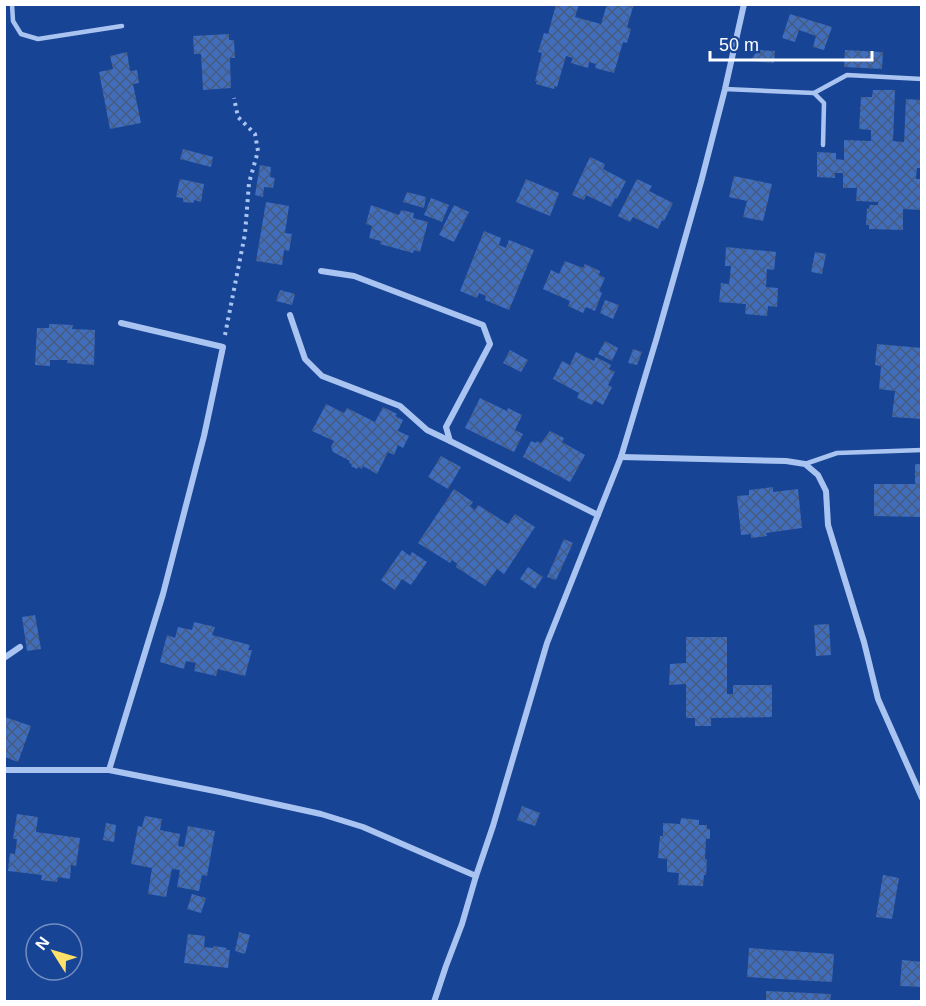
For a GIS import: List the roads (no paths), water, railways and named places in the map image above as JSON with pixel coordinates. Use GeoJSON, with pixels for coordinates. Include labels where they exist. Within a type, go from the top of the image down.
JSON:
{"type":"FeatureCollection","features":[{"type":"Feature","properties":{"kind":"street"},"geometry":{"type":"LineString","coordinates":[[434,1002],[493,826],[547,643],[621,457],[689,224],[725,89],[744,4]]}},
{"type":"Feature","properties":{"kind":"street"},"geometry":{"type":"LineString","coordinates":[[321,271],[354,276],[483,325],[490,344],[446,427],[450,441]]}},
{"type":"Feature","properties":{"kind":"street"},"geometry":{"type":"LineString","coordinates":[[290,315],[305,359],[322,376],[400,406],[427,430],[598,515]]}},
{"type":"Feature","properties":{"kind":"street"},"geometry":{"type":"LineString","coordinates":[[109,770],[163,594],[204,435],[223,347],[121,323]]}},
{"type":"Feature","properties":{"kind":"street"},"geometry":{"type":"LineString","coordinates":[[621,457],[786,461],[804,464],[818,475],[826,491],[828,525],[864,642],[878,699],[921,798]]}},
{"type":"Feature","properties":{"kind":"street"},"geometry":{"type":"LineString","coordinates":[[4,658],[20,646]]}},
{"type":"Feature","properties":{"kind":"street"},"geometry":{"type":"LineString","coordinates":[[4,770],[109,770],[321,814],[363,827],[476,876]]}},
{"type":"Feature","properties":{"kind":"lane"},"geometry":{"type":"LineString","coordinates":[[12,4],[13,21],[21,34],[38,39],[122,26]]}},
{"type":"Feature","properties":{"kind":"lane"},"geometry":{"type":"LineString","coordinates":[[725,89],[814,93],[847,75],[921,79]]}},
{"type":"Feature","properties":{"kind":"lane"},"geometry":{"type":"LineString","coordinates":[[814,93],[824,103],[824,145]]}},
{"type":"Feature","properties":{"kind":"lane"},"geometry":{"type":"LineString","coordinates":[[804,464],[837,453],[921,450]]}}]}
